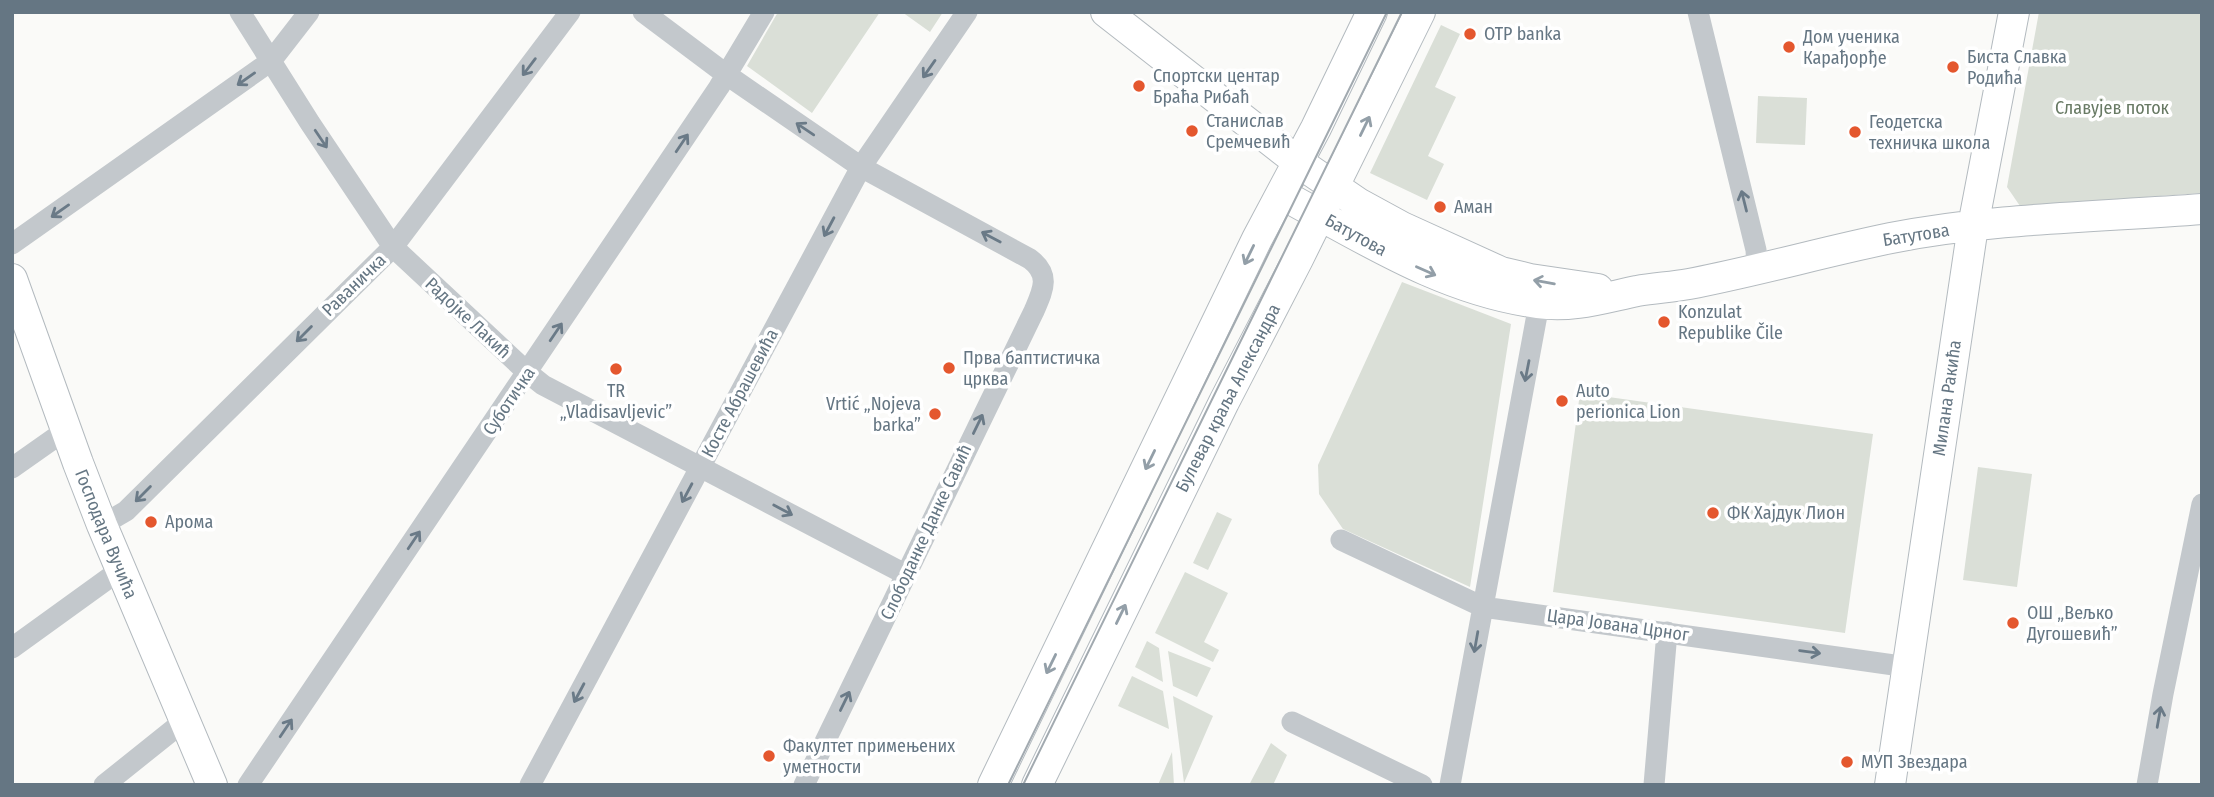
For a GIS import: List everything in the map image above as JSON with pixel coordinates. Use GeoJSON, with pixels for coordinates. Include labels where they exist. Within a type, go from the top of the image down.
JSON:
{"type":"FeatureCollection","features":[{"type":"Feature","properties":{"kind":"main road","name":"Батутова"},"geometry":{"type":"LineString","coordinates":[[1106,12],[1298,162],[1358,203],[1402,227],[1501,272],[1557,284],[1636,292]]}},
{"type":"Feature","properties":{"kind":"main road"},"geometry":{"type":"LineString","coordinates":[[993,785],[1257,239],[1372,12]]}},
{"type":"Feature","properties":{"kind":"main road","name":"Булевар краља Александра"},"geometry":{"type":"LineString","coordinates":[[1037,785],[1224,402],[1420,12]]}},
{"type":"Feature","properties":{"kind":"main road","name":"Милана Ракића"},"geometry":{"type":"LineString","coordinates":[[1890,785],[1973,226],[2014,12]]}},
{"type":"Feature","properties":{"kind":"main road","name":"Батутова"},"geometry":{"type":"LineString","coordinates":[[1281,194],[1436,275],[1490,295],[1539,304],[1566,305],[1689,284],[1894,238],[1973,226],[2202,209]]}},
{"type":"Feature","properties":{"kind":"main road","name":"Господара Вучића"},"geometry":{"type":"LineString","coordinates":[[14,291],[120,570],[212,785]]}},
{"type":"Feature","properties":{"kind":"street","name":"Радојке Лакић"},"geometry":{"type":"LineString","coordinates":[[240,12],[393,247],[528,373],[543,385],[905,574]]}},
{"type":"Feature","properties":{"kind":"street"},"geometry":{"type":"LineString","coordinates":[[12,244],[271,61],[309,12]]}},
{"type":"Feature","properties":{"kind":"street","name":"Раваничка"},"geometry":{"type":"LineString","coordinates":[[102,525],[125,511],[393,247],[570,12]]}},
{"type":"Feature","properties":{"kind":"street"},"geometry":{"type":"LineString","coordinates":[[643,12],[727,75],[861,167]]}},
{"type":"Feature","properties":{"kind":"street","name":"Суботичка"},"geometry":{"type":"LineString","coordinates":[[248,785],[727,75],[764,12]]}},
{"type":"Feature","properties":{"kind":"street","name":"Косте Абрашевића"},"geometry":{"type":"LineString","coordinates":[[530,785],[861,167],[967,12]]}},
{"type":"Feature","properties":{"kind":"street"},"geometry":{"type":"LineString","coordinates":[[1698,12],[1756,250],[1757,268]]}},
{"type":"Feature","properties":{"kind":"street","name":"Слободанке Данке Савић"},"geometry":{"type":"LineString","coordinates":[[804,785],[1034,311],[1042,292],[1044,277],[1040,266],[1030,259],[861,167]]}},
{"type":"Feature","properties":{"kind":"street"},"geometry":{"type":"LineString","coordinates":[[1450,785],[1539,304]]}},
{"type":"Feature","properties":{"kind":"street"},"geometry":{"type":"LineString","coordinates":[[12,468],[66,430]]}},
{"type":"Feature","properties":{"kind":"street"},"geometry":{"type":"LineString","coordinates":[[2147,785],[2202,504]]}},
{"type":"Feature","properties":{"kind":"street","name":"Цара Јована Црног"},"geometry":{"type":"LineString","coordinates":[[1341,540],[1483,607],[1908,667]]}},
{"type":"Feature","properties":{"kind":"street"},"geometry":{"type":"LineString","coordinates":[[12,648],[120,570]]}},
{"type":"Feature","properties":{"kind":"street"},"geometry":{"type":"LineString","coordinates":[[1654,785],[1667,632]]}},
{"type":"Feature","properties":{"kind":"street"},"geometry":{"type":"LineString","coordinates":[[104,785],[184,720]]}},
{"type":"Feature","properties":{"kind":"street"},"geometry":{"type":"LineString","coordinates":[[1293,722],[1422,785]]}},
{"type":"Feature","properties":{"kind":"green space"},"geometry":{"type":"Polygon","coordinates":[[[778,12],[880,12],[812,113],[747,66],[778,12]]]}},
{"type":"Feature","properties":{"kind":"green space"},"geometry":{"type":"Polygon","coordinates":[[[902,12],[943,12],[930,32],[902,12]]]}},
{"type":"Feature","properties":{"kind":"green space","name":"Славујев поток"},"geometry":{"type":"Polygon","coordinates":[[[2039,12],[2202,12],[2202,193],[2020,206],[2007,187],[2039,12]]]}},
{"type":"Feature","properties":{"kind":"green space"},"geometry":{"type":"Polygon","coordinates":[[[1441,25],[1460,34],[1435,87],[1456,97],[1428,156],[1444,164],[1427,200],[1370,173],[1441,25]]]}},
{"type":"Feature","properties":{"kind":"green space"},"geometry":{"type":"Polygon","coordinates":[[[1758,96],[1807,98],[1805,145],[1756,143],[1758,96]]]}},
{"type":"Feature","properties":{"kind":"green space"},"geometry":{"type":"Polygon","coordinates":[[[1402,282],[1511,324],[1470,587],[1343,529],[1319,494],[1318,465],[1402,282]]]}},
{"type":"Feature","properties":{"kind":"green space","name":"ФК Хајдук Лион"},"geometry":{"type":"Polygon","coordinates":[[[1580,393],[1873,434],[1845,633],[1553,592],[1580,393]]]}},
{"type":"Feature","properties":{"kind":"green space"},"geometry":{"type":"Polygon","coordinates":[[[1978,467],[2032,474],[2017,587],[1963,580],[1978,467]]]}},
{"type":"Feature","properties":{"kind":"green space"},"geometry":{"type":"Polygon","coordinates":[[[1217,512],[1232,519],[1208,570],[1193,563],[1217,512]]]}},
{"type":"Feature","properties":{"kind":"green space"},"geometry":{"type":"Polygon","coordinates":[[[1185,572],[1228,593],[1204,642],[1219,650],[1213,662],[1155,633],[1185,572]]]}},
{"type":"Feature","properties":{"kind":"green space"},"geometry":{"type":"Polygon","coordinates":[[[1147,641],[1159,648],[1163,682],[1135,667],[1147,641]]]}},
{"type":"Feature","properties":{"kind":"green space"},"geometry":{"type":"Polygon","coordinates":[[[1168,651],[1211,668],[1197,697],[1173,686],[1168,651]]]}},
{"type":"Feature","properties":{"kind":"green space"},"geometry":{"type":"Polygon","coordinates":[[[1132,676],[1163,691],[1169,729],[1118,706],[1132,676]]]}},
{"type":"Feature","properties":{"kind":"green space"},"geometry":{"type":"Polygon","coordinates":[[[1173,696],[1213,716],[1184,783],[1173,696]]]}},
{"type":"Feature","properties":{"kind":"green space"},"geometry":{"type":"Polygon","coordinates":[[[1271,743],[1287,755],[1273,785],[1249,785],[1271,743]]]}},
{"type":"Feature","properties":{"kind":"green space"},"geometry":{"type":"Polygon","coordinates":[[[1172,752],[1174,785],[1158,785],[1172,752]]]}},
{"type":"Feature","properties":{"kind":"tram line"},"geometry":{"type":"LineString","coordinates":[[1008,785],[1387,12]]}},
{"type":"Feature","properties":{"kind":"tram line"},"geometry":{"type":"LineString","coordinates":[[1023,785],[1402,12]]}},
{"type":"Feature","properties":{"kind":"place","name":"OTP banka"},"geometry":{"type":"Point","coordinates":[1470,34]}},
{"type":"Feature","properties":{"kind":"place","name":"Дом ученика Карађорђе"},"geometry":{"type":"Point","coordinates":[1789,47]}},
{"type":"Feature","properties":{"kind":"place","name":"Биста Славка Родића"},"geometry":{"type":"Point","coordinates":[1953,67]}},
{"type":"Feature","properties":{"kind":"place","name":"Спортски центар Браћа Рибаћ"},"geometry":{"type":"Point","coordinates":[1139,86]}},
{"type":"Feature","properties":{"kind":"place","name":"Станислав Сремчевић"},"geometry":{"type":"Point","coordinates":[1192,131]}},
{"type":"Feature","properties":{"kind":"place","name":"Геодетска техничка школа"},"geometry":{"type":"Point","coordinates":[1855,132]}},
{"type":"Feature","properties":{"kind":"place","name":"Аман"},"geometry":{"type":"Point","coordinates":[1440,207]}},
{"type":"Feature","properties":{"kind":"place","name":"Konzulat Republike Čile"},"geometry":{"type":"Point","coordinates":[1664,322]}},
{"type":"Feature","properties":{"kind":"place","name":"Прва баптистичка црква"},"geometry":{"type":"Point","coordinates":[949,368]}},
{"type":"Feature","properties":{"kind":"place","name":"TR „Vladisavljevic”"},"geometry":{"type":"Point","coordinates":[616,369]}},
{"type":"Feature","properties":{"kind":"place","name":"Auto perionica Lion"},"geometry":{"type":"Point","coordinates":[1562,401]}},
{"type":"Feature","properties":{"kind":"place","name":"Vrtić „Nojeva barka”"},"geometry":{"type":"Point","coordinates":[935,414]}},
{"type":"Feature","properties":{"kind":"place","name":"ФК Хајдук Лион"},"geometry":{"type":"Point","coordinates":[1713,513]}},
{"type":"Feature","properties":{"kind":"place","name":"Арома"},"geometry":{"type":"Point","coordinates":[151,522]}},
{"type":"Feature","properties":{"kind":"place","name":"ОШ „Вељко Дугошевић”"},"geometry":{"type":"Point","coordinates":[2013,623]}},
{"type":"Feature","properties":{"kind":"place","name":"Факултет примењених уметности"},"geometry":{"type":"Point","coordinates":[769,756]}},
{"type":"Feature","properties":{"kind":"place","name":"МУП Звездара"},"geometry":{"type":"Point","coordinates":[1847,762]}}]}
